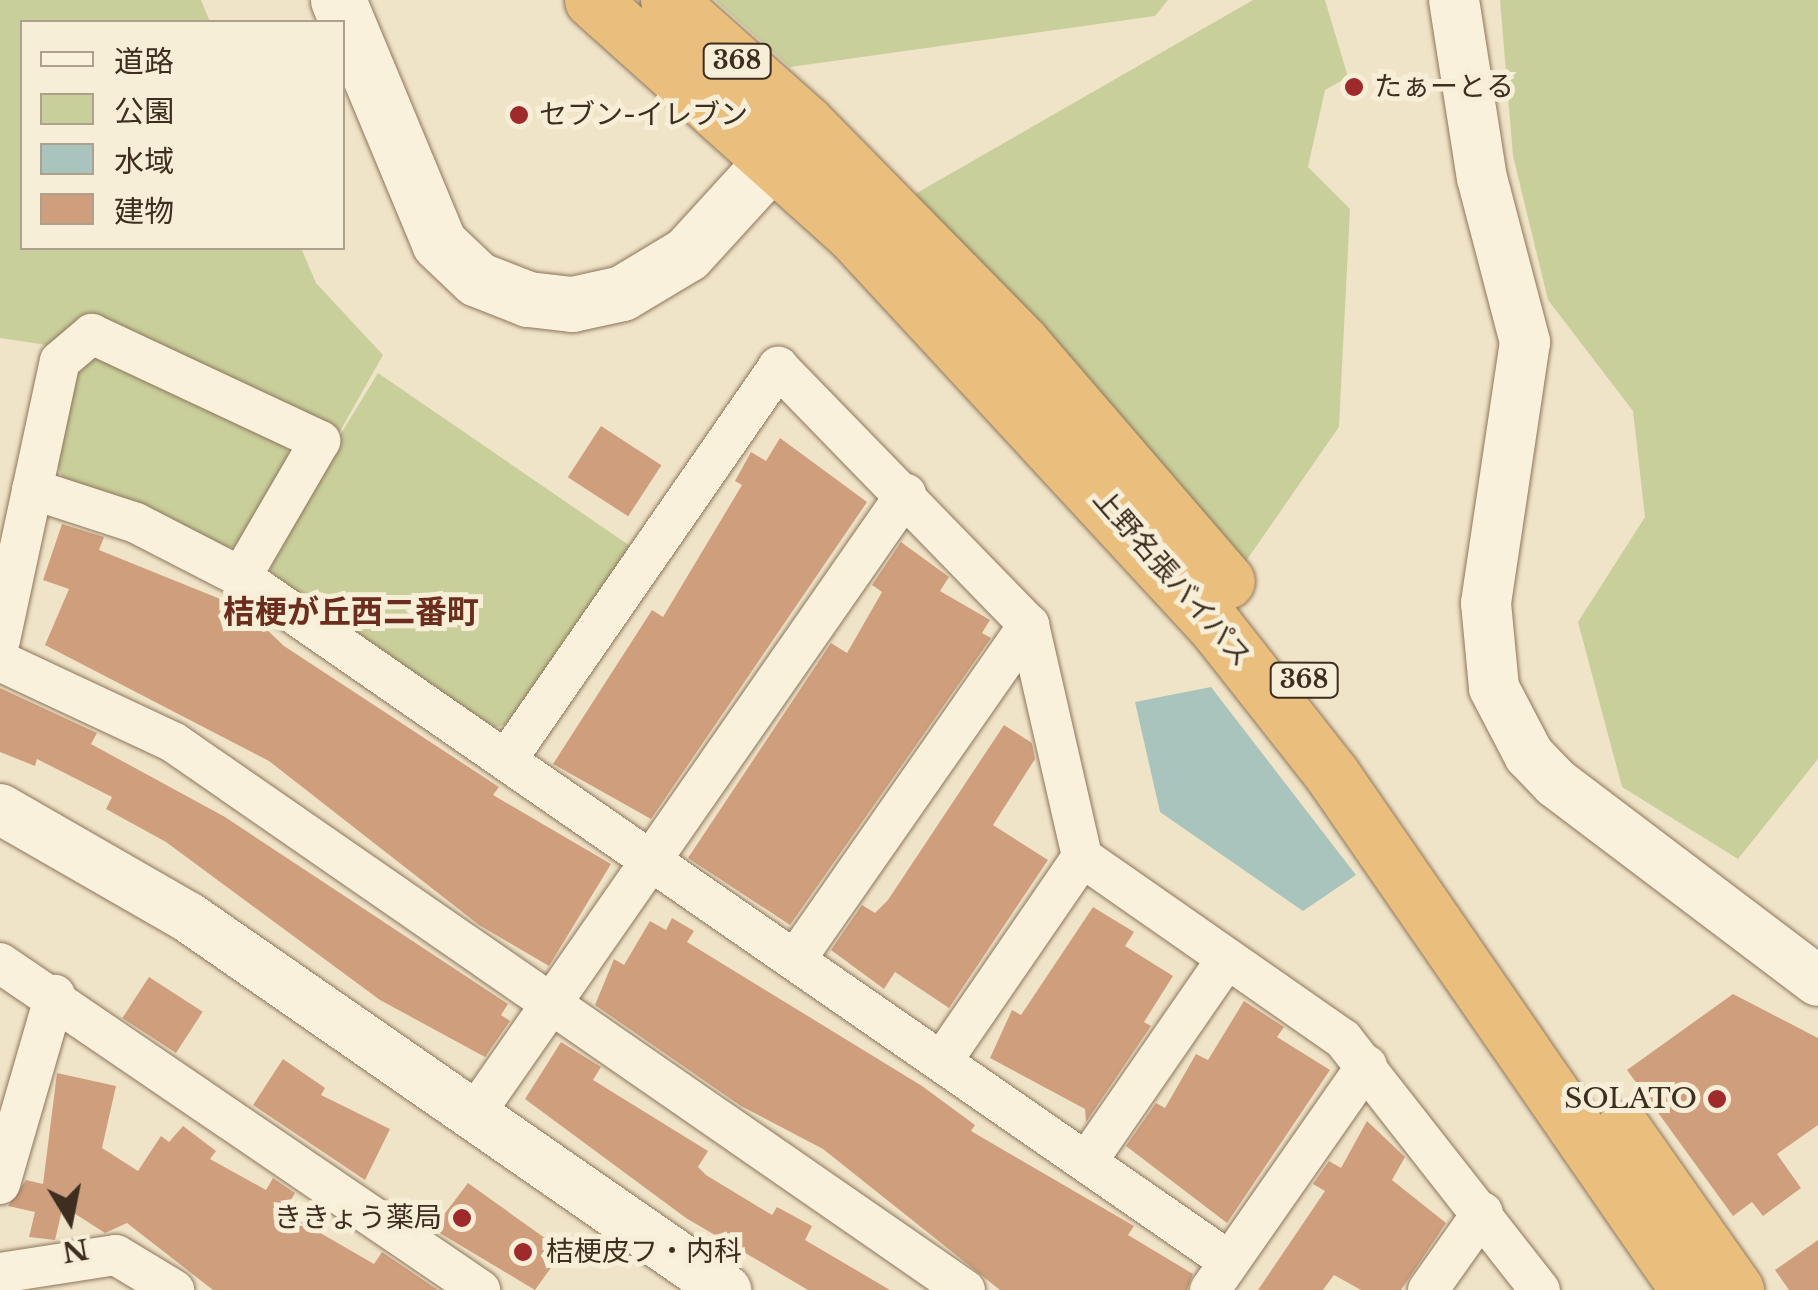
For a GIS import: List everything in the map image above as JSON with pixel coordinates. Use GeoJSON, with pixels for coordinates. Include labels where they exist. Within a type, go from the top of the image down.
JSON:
{"type":"FeatureCollection","features":[{"type":"Feature","properties":{"kind":"highway","name":"上野名張バイパス"},"geometry":{"type":"LineString","coordinates":[[592,0],[790,142],[1022,343],[1241,598],[1736,1290]]}},
{"type":"Feature","properties":{"kind":"highway","name":"上野名張バイパス"},"geometry":{"type":"LineString","coordinates":[[668,0],[1216,627],[1331,772],[1688,1290]]}},
{"type":"Feature","properties":{"kind":"main road"},"geometry":{"type":"LineString","coordinates":[[338,0],[439,243],[478,279],[528,299],[572,304],[622,292],[688,254],[790,142]]}},
{"type":"Feature","properties":{"kind":"street"},"geometry":{"type":"LineString","coordinates":[[1454,0],[1482,178],[1525,342],[1486,603],[1494,688],[1556,783],[1818,981]]}},
{"type":"Feature","properties":{"kind":"street"},"geometry":{"type":"LineString","coordinates":[[0,640],[60,361],[92,334],[320,442],[241,577]]}},
{"type":"Feature","properties":{"kind":"street"},"geometry":{"type":"LineString","coordinates":[[508,760],[778,366],[1029,625],[1082,857],[1367,1066],[1540,1290]]}},
{"type":"Feature","properties":{"kind":"street"},"geometry":{"type":"LineString","coordinates":[[32,489],[136,523],[241,577],[1088,1160],[1220,1275],[1367,1066]]}},
{"type":"Feature","properties":{"kind":"street"},"geometry":{"type":"LineString","coordinates":[[473,1116],[906,494]]}},
{"type":"Feature","properties":{"kind":"street"},"geometry":{"type":"LineString","coordinates":[[795,960],[1029,625]]}},
{"type":"Feature","properties":{"kind":"street"},"geometry":{"type":"LineString","coordinates":[[0,661],[173,742],[966,1290]]}},
{"type":"Feature","properties":{"kind":"street"},"geometry":{"type":"LineString","coordinates":[[0,809],[124,874],[719,1288]]}},
{"type":"Feature","properties":{"kind":"street"},"geometry":{"type":"LineString","coordinates":[[942,1062],[1082,857]]}},
{"type":"Feature","properties":{"kind":"street"},"geometry":{"type":"LineString","coordinates":[[1088,1160],[1226,960]]}},
{"type":"Feature","properties":{"kind":"street"},"geometry":{"type":"LineString","coordinates":[[0,963],[54,996],[476,1289]]}},
{"type":"Feature","properties":{"kind":"street"},"geometry":{"type":"LineString","coordinates":[[0,1184],[54,996]]}},
{"type":"Feature","properties":{"kind":"street"},"geometry":{"type":"LineString","coordinates":[[1428,1290],[1483,1212]]}},
{"type":"Feature","properties":{"kind":"street"},"geometry":{"type":"LineString","coordinates":[[0,1273],[116,1254],[174,1290]]}},
{"type":"Feature","properties":{"kind":"green space"},"geometry":{"type":"Polygon","coordinates":[[[0,0],[201,0],[209,20],[20,20],[20,250],[302,250],[316,283],[383,355],[338,435],[91,319],[47,345],[0,338],[0,0]]]}},
{"type":"Feature","properties":{"kind":"green space"},"geometry":{"type":"Polygon","coordinates":[[[715,0],[1168,0],[1155,16],[790,67],[715,0]]]}},
{"type":"Feature","properties":{"kind":"green space"},"geometry":{"type":"Polygon","coordinates":[[[1253,0],[1325,0],[1348,77],[1325,90],[1308,167],[1350,209],[1339,427],[1244,564],[915,194],[1253,0]]]}},
{"type":"Feature","properties":{"kind":"green space"},"geometry":{"type":"Polygon","coordinates":[[[1500,0],[1818,0],[1818,759],[1738,859],[1622,787],[1578,622],[1645,517],[1633,411],[1548,300],[1513,156],[1500,0]]]}},
{"type":"Feature","properties":{"kind":"green space"},"geometry":{"type":"Polygon","coordinates":[[[96,354],[284,437],[290,463],[242,545],[219,549],[65,483],[54,458],[73,367],[96,354]]]}},
{"type":"Feature","properties":{"kind":"green space"},"geometry":{"type":"Polygon","coordinates":[[[378,373],[633,548],[511,723],[491,729],[273,580],[268,553],[378,373]]]}},
{"type":"Feature","properties":{"kind":"water"},"geometry":{"type":"Polygon","coordinates":[[[1211,687],[1356,875],[1303,911],[1160,812],[1135,702],[1211,687]]]}},
{"type":"Feature","properties":{"kind":"building"},"geometry":{"type":"Polygon","coordinates":[[[601,426],[661,465],[628,516],[568,477],[601,426]]]}},
{"type":"Feature","properties":{"kind":"building"},"geometry":{"type":"Polygon","coordinates":[[[780,438],[867,502],[651,819],[553,764],[652,610],[663,617],[742,485],[735,481],[751,452],[766,461],[780,438]]]}},
{"type":"Feature","properties":{"kind":"building"},"geometry":{"type":"Polygon","coordinates":[[[62,524],[104,537],[99,550],[245,609],[284,646],[499,787],[493,795],[611,864],[549,966],[479,925],[269,761],[45,645],[69,589],[43,580],[62,524]]]}},
{"type":"Feature","properties":{"kind":"building"},"geometry":{"type":"Polygon","coordinates":[[[901,542],[949,577],[940,591],[990,620],[982,633],[991,638],[790,925],[688,858],[831,643],[847,653],[882,592],[872,585],[901,542]]]}},
{"type":"Feature","properties":{"kind":"building"},"geometry":{"type":"Polygon","coordinates":[[[0,688],[97,733],[91,744],[225,817],[508,1004],[501,1015],[510,1021],[485,1057],[380,1000],[166,842],[106,809],[112,797],[37,759],[35,766],[0,752],[0,688]]]}},
{"type":"Feature","properties":{"kind":"building"},"geometry":{"type":"Polygon","coordinates":[[[1004,725],[1032,743],[1035,759],[993,825],[1048,860],[949,1008],[895,972],[884,989],[831,950],[862,905],[875,913],[888,900],[1004,725]]]}},
{"type":"Feature","properties":{"kind":"building"},"geometry":{"type":"Polygon","coordinates":[[[1093,907],[1134,932],[1125,946],[1173,976],[1144,1022],[1151,1026],[1086,1122],[1085,1109],[990,1058],[1012,1010],[1021,1015],[1093,907]]]}},
{"type":"Feature","properties":{"kind":"building"},"geometry":{"type":"Polygon","coordinates":[[[672,918],[694,931],[687,942],[922,1086],[975,1125],[971,1131],[1134,1226],[1128,1235],[1193,1274],[1187,1290],[1000,1290],[823,1149],[741,1106],[595,1005],[614,959],[624,965],[650,921],[666,930],[672,918]]]}},
{"type":"Feature","properties":{"kind":"building"},"geometry":{"type":"Polygon","coordinates":[[[149,977],[203,1012],[176,1053],[122,1018],[149,977]]]}},
{"type":"Feature","properties":{"kind":"building"},"geometry":{"type":"Polygon","coordinates":[[[1733,994],[1818,1038],[1818,1125],[1777,1154],[1801,1188],[1763,1216],[1752,1202],[1733,1216],[1627,1070],[1733,994]]]}},
{"type":"Feature","properties":{"kind":"building"},"geometry":{"type":"Polygon","coordinates":[[[1244,1001],[1284,1027],[1277,1037],[1330,1070],[1227,1223],[1126,1146],[1156,1103],[1165,1108],[1196,1054],[1208,1060],[1244,1001]]]}},
{"type":"Feature","properties":{"kind":"building"},"geometry":{"type":"Polygon","coordinates":[[[561,1042],[601,1067],[593,1080],[708,1151],[698,1167],[706,1175],[772,1215],[777,1207],[812,1226],[805,1240],[890,1290],[808,1290],[686,1218],[525,1099],[561,1042]]]}},
{"type":"Feature","properties":{"kind":"building"},"geometry":{"type":"Polygon","coordinates":[[[283,1059],[325,1088],[321,1095],[390,1129],[365,1180],[253,1105],[283,1059]]]}},
{"type":"Feature","properties":{"kind":"building"},"geometry":{"type":"Polygon","coordinates":[[[57,1073],[116,1086],[102,1148],[138,1171],[161,1136],[169,1142],[183,1126],[216,1151],[210,1159],[266,1190],[273,1178],[295,1193],[284,1212],[374,1264],[382,1252],[438,1290],[213,1290],[127,1223],[105,1233],[63,1206],[55,1240],[29,1237],[35,1212],[8,1206],[26,1180],[43,1184],[57,1073]]]}},
{"type":"Feature","properties":{"kind":"building"},"geometry":{"type":"Polygon","coordinates":[[[1367,1121],[1405,1157],[1392,1180],[1446,1223],[1401,1290],[1361,1290],[1334,1275],[1323,1290],[1258,1290],[1325,1191],[1313,1184],[1329,1161],[1341,1168],[1367,1121]]]}},
{"type":"Feature","properties":{"kind":"building"},"geometry":{"type":"Polygon","coordinates":[[[468,1183],[563,1251],[535,1290],[433,1229],[468,1183]]]}},
{"type":"Feature","properties":{"kind":"building"},"geometry":{"type":"Polygon","coordinates":[[[1818,1240],[1818,1290],[1789,1290],[1775,1270],[1818,1240]]]}},
{"type":"Feature","properties":{"kind":"place","name":"たぁーとる"},"geometry":{"type":"Point","coordinates":[1354,87]}},
{"type":"Feature","properties":{"kind":"place","name":"セブン-イレブン"},"geometry":{"type":"Point","coordinates":[519,115]}},
{"type":"Feature","properties":{"kind":"place","name":"SOLATO"},"geometry":{"type":"Point","coordinates":[1717,1099]}},
{"type":"Feature","properties":{"kind":"place","name":"ききょう薬局"},"geometry":{"type":"Point","coordinates":[462,1218]}},
{"type":"Feature","properties":{"kind":"place","name":"桔梗皮フ・内科"},"geometry":{"type":"Point","coordinates":[523,1252]}},
{"type":"Feature","properties":{"kind":"district","name":"桔梗が丘西二番町"},"geometry":{"type":"Point","coordinates":[351,612]}}]}
